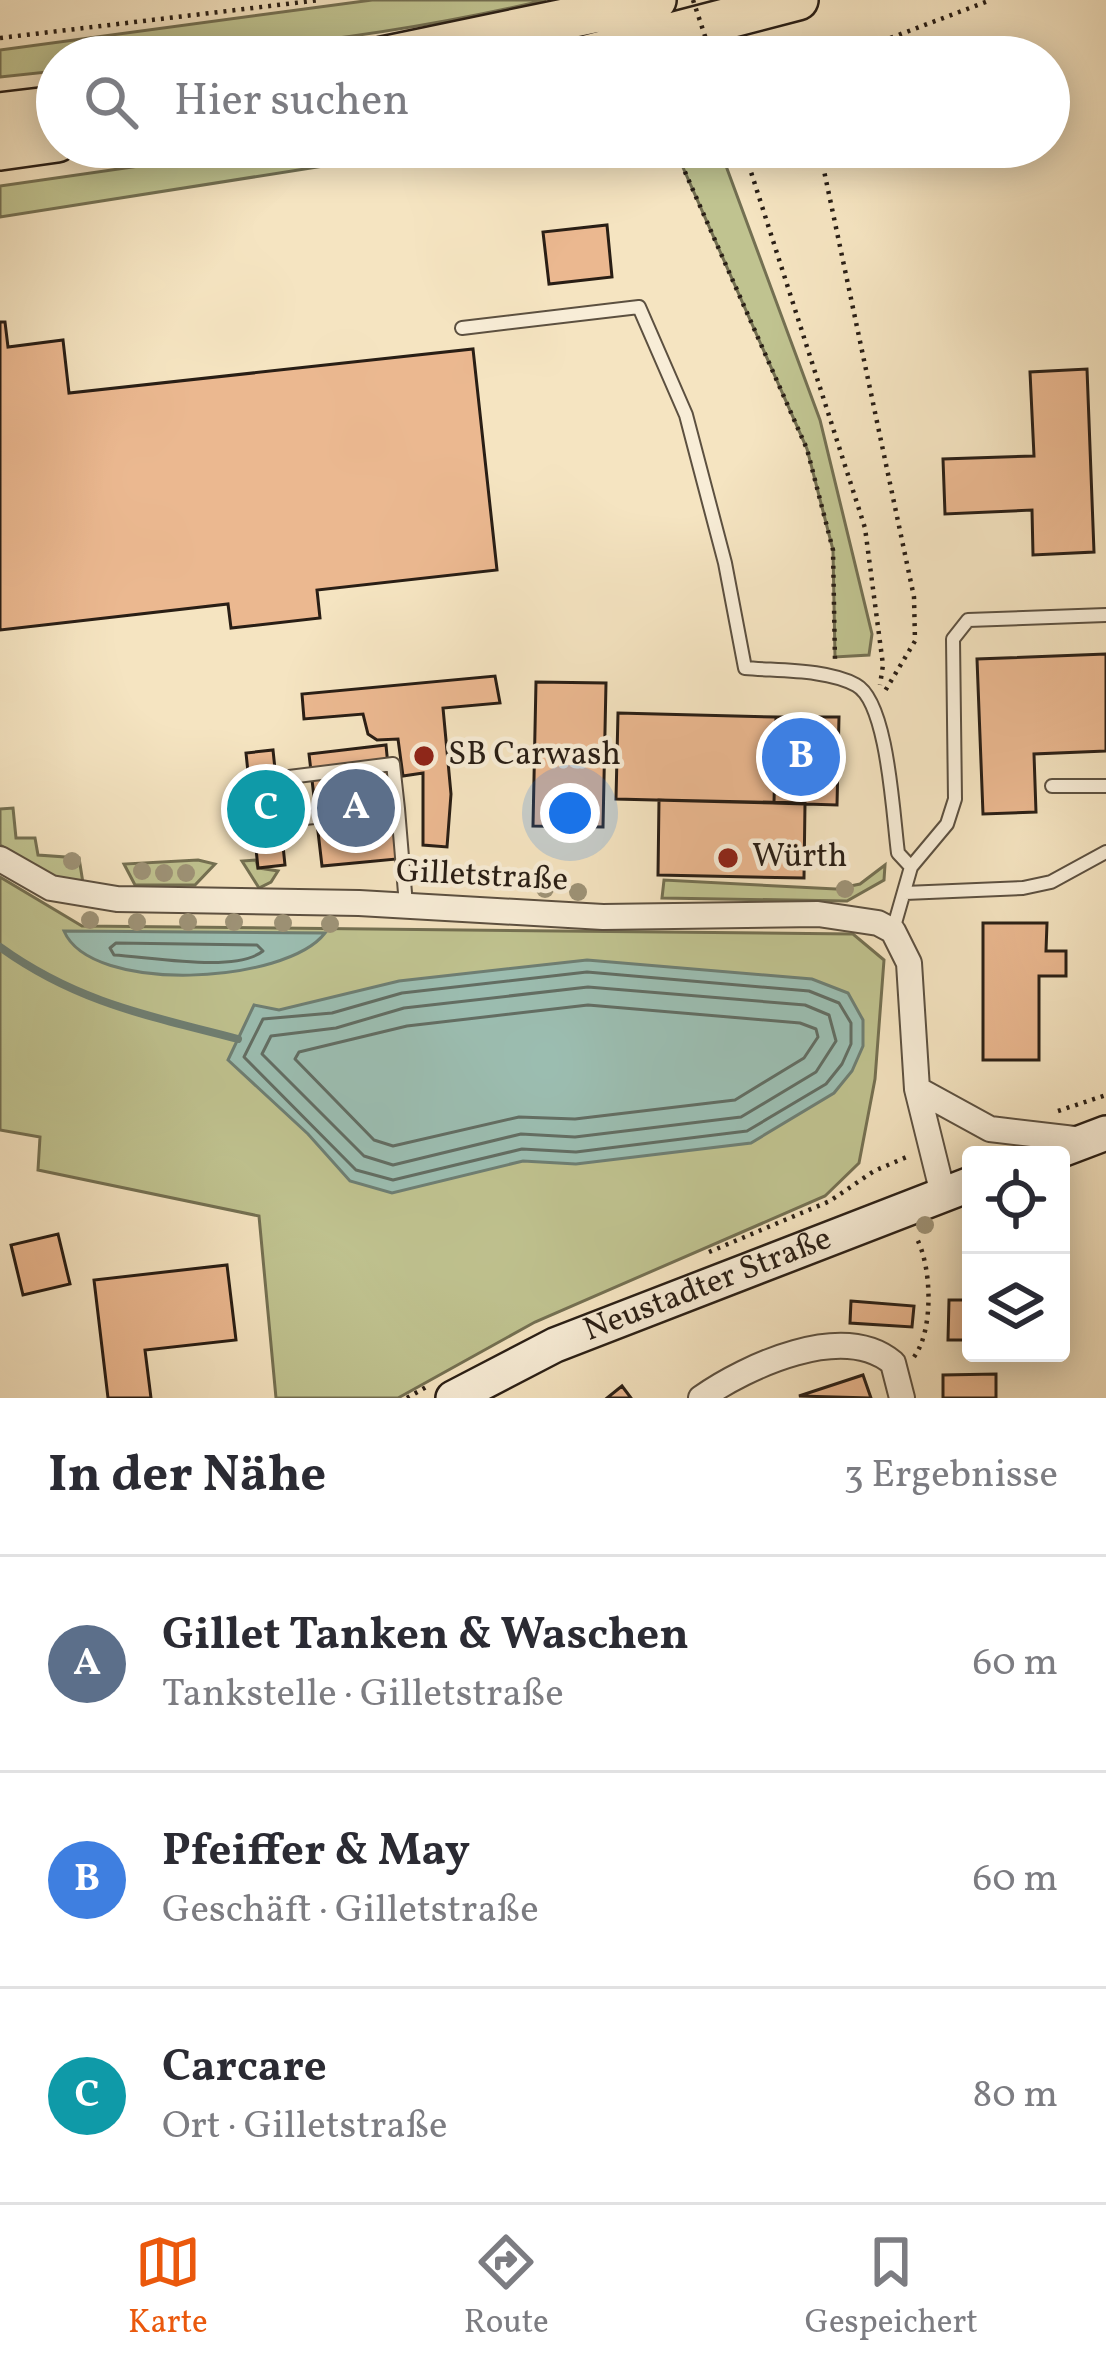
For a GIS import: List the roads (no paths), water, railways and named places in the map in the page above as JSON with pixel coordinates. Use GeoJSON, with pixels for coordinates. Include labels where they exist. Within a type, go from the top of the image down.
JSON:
{"type":"FeatureCollection","features":[{"type":"Feature","properties":{"kind":"highway"},"geometry":{"type":"LineString","coordinates":[[483,36],[656,0]]}},
{"type":"Feature","properties":{"kind":"highway"},"geometry":{"type":"LineString","coordinates":[[660,36],[798,0]]}},
{"type":"Feature","properties":{"kind":"highway"},"geometry":{"type":"LineString","coordinates":[[0,113],[36,109]]}},
{"type":"Feature","properties":{"kind":"highway"},"geometry":{"type":"LineString","coordinates":[[0,150],[36,145]]}},
{"type":"Feature","properties":{"kind":"main road","name":"Neustadter Straße"},"geometry":{"type":"LineString","coordinates":[[440,1392],[957,1189]]}},
{"type":"Feature","properties":{"kind":"street","name":"Gilletstraße"},"geometry":{"type":"LineString","coordinates":[[0,860],[50,888],[82,896],[603,917],[818,914],[867,919],[893,931]]}},
{"type":"Feature","properties":{"kind":"street"},"geometry":{"type":"LineString","coordinates":[[893,931],[909,963],[917,1089],[929,1149],[957,1189]]}},
{"type":"Feature","properties":{"kind":"street"},"geometry":{"type":"LineString","coordinates":[[917,1089],[990,1129],[1097,1137]]}},
{"type":"Feature","properties":{"kind":"street"},"geometry":{"type":"LineString","coordinates":[[701,1398],[763,1367],[824,1347],[856,1345],[882,1353],[901,1387]]}},
{"type":"Feature","properties":{"kind":"lane"},"geometry":{"type":"LineString","coordinates":[[462,328],[639,307],[686,415],[725,563],[745,668],[836,679],[859,686],[876,706],[898,853],[911,866]]}},
{"type":"Feature","properties":{"kind":"lane"},"geometry":{"type":"LineString","coordinates":[[893,931],[911,866],[947,824],[955,800],[953,639],[968,620],[1106,616]]}},
{"type":"Feature","properties":{"kind":"lane"},"geometry":{"type":"LineString","coordinates":[[289,777],[393,764],[406,906]]}},
{"type":"Feature","properties":{"kind":"lane"},"geometry":{"type":"LineString","coordinates":[[1052,786],[1106,786]]}},
{"type":"Feature","properties":{"kind":"lane"},"geometry":{"type":"LineString","coordinates":[[294,819],[398,809]]}},
{"type":"Feature","properties":{"kind":"lane"},"geometry":{"type":"LineString","coordinates":[[905,893],[1037,885],[1106,852]]}},
{"type":"Feature","properties":{"kind":"water"},"geometry":{"type":"Polygon","coordinates":[[[64,931],[325,933],[304,950],[272,963],[190,975],[111,965],[81,952],[64,931]]]}},
{"type":"Feature","properties":{"kind":"water"},"geometry":{"type":"Polygon","coordinates":[[[587,960],[812,979],[848,993],[863,1020],[863,1046],[852,1071],[834,1093],[751,1143],[576,1164],[523,1161],[392,1193],[350,1181],[308,1134],[228,1060],[254,1005],[279,1010],[399,981],[587,960]]]}},
{"type":"Feature","properties":{"kind":"waterway"},"geometry":{"type":"LineString","coordinates":[[0,947],[85,994],[238,1039]]}},
{"type":"Feature","properties":{"kind":"place","name":"SB Carwash"},"geometry":{"type":"Point","coordinates":[424,756]}},
{"type":"Feature","properties":{"kind":"place","name":"Pfeiffer & May"},"geometry":{"type":"Point","coordinates":[801,757]}},
{"type":"Feature","properties":{"kind":"place","name":"Gillet Tanken & Waschen"},"geometry":{"type":"Point","coordinates":[356,808]}},
{"type":"Feature","properties":{"kind":"place","name":"Carcare"},"geometry":{"type":"Point","coordinates":[266,809]}},
{"type":"Feature","properties":{"kind":"place","name":"Würth"},"geometry":{"type":"Point","coordinates":[728,858]}}]}
